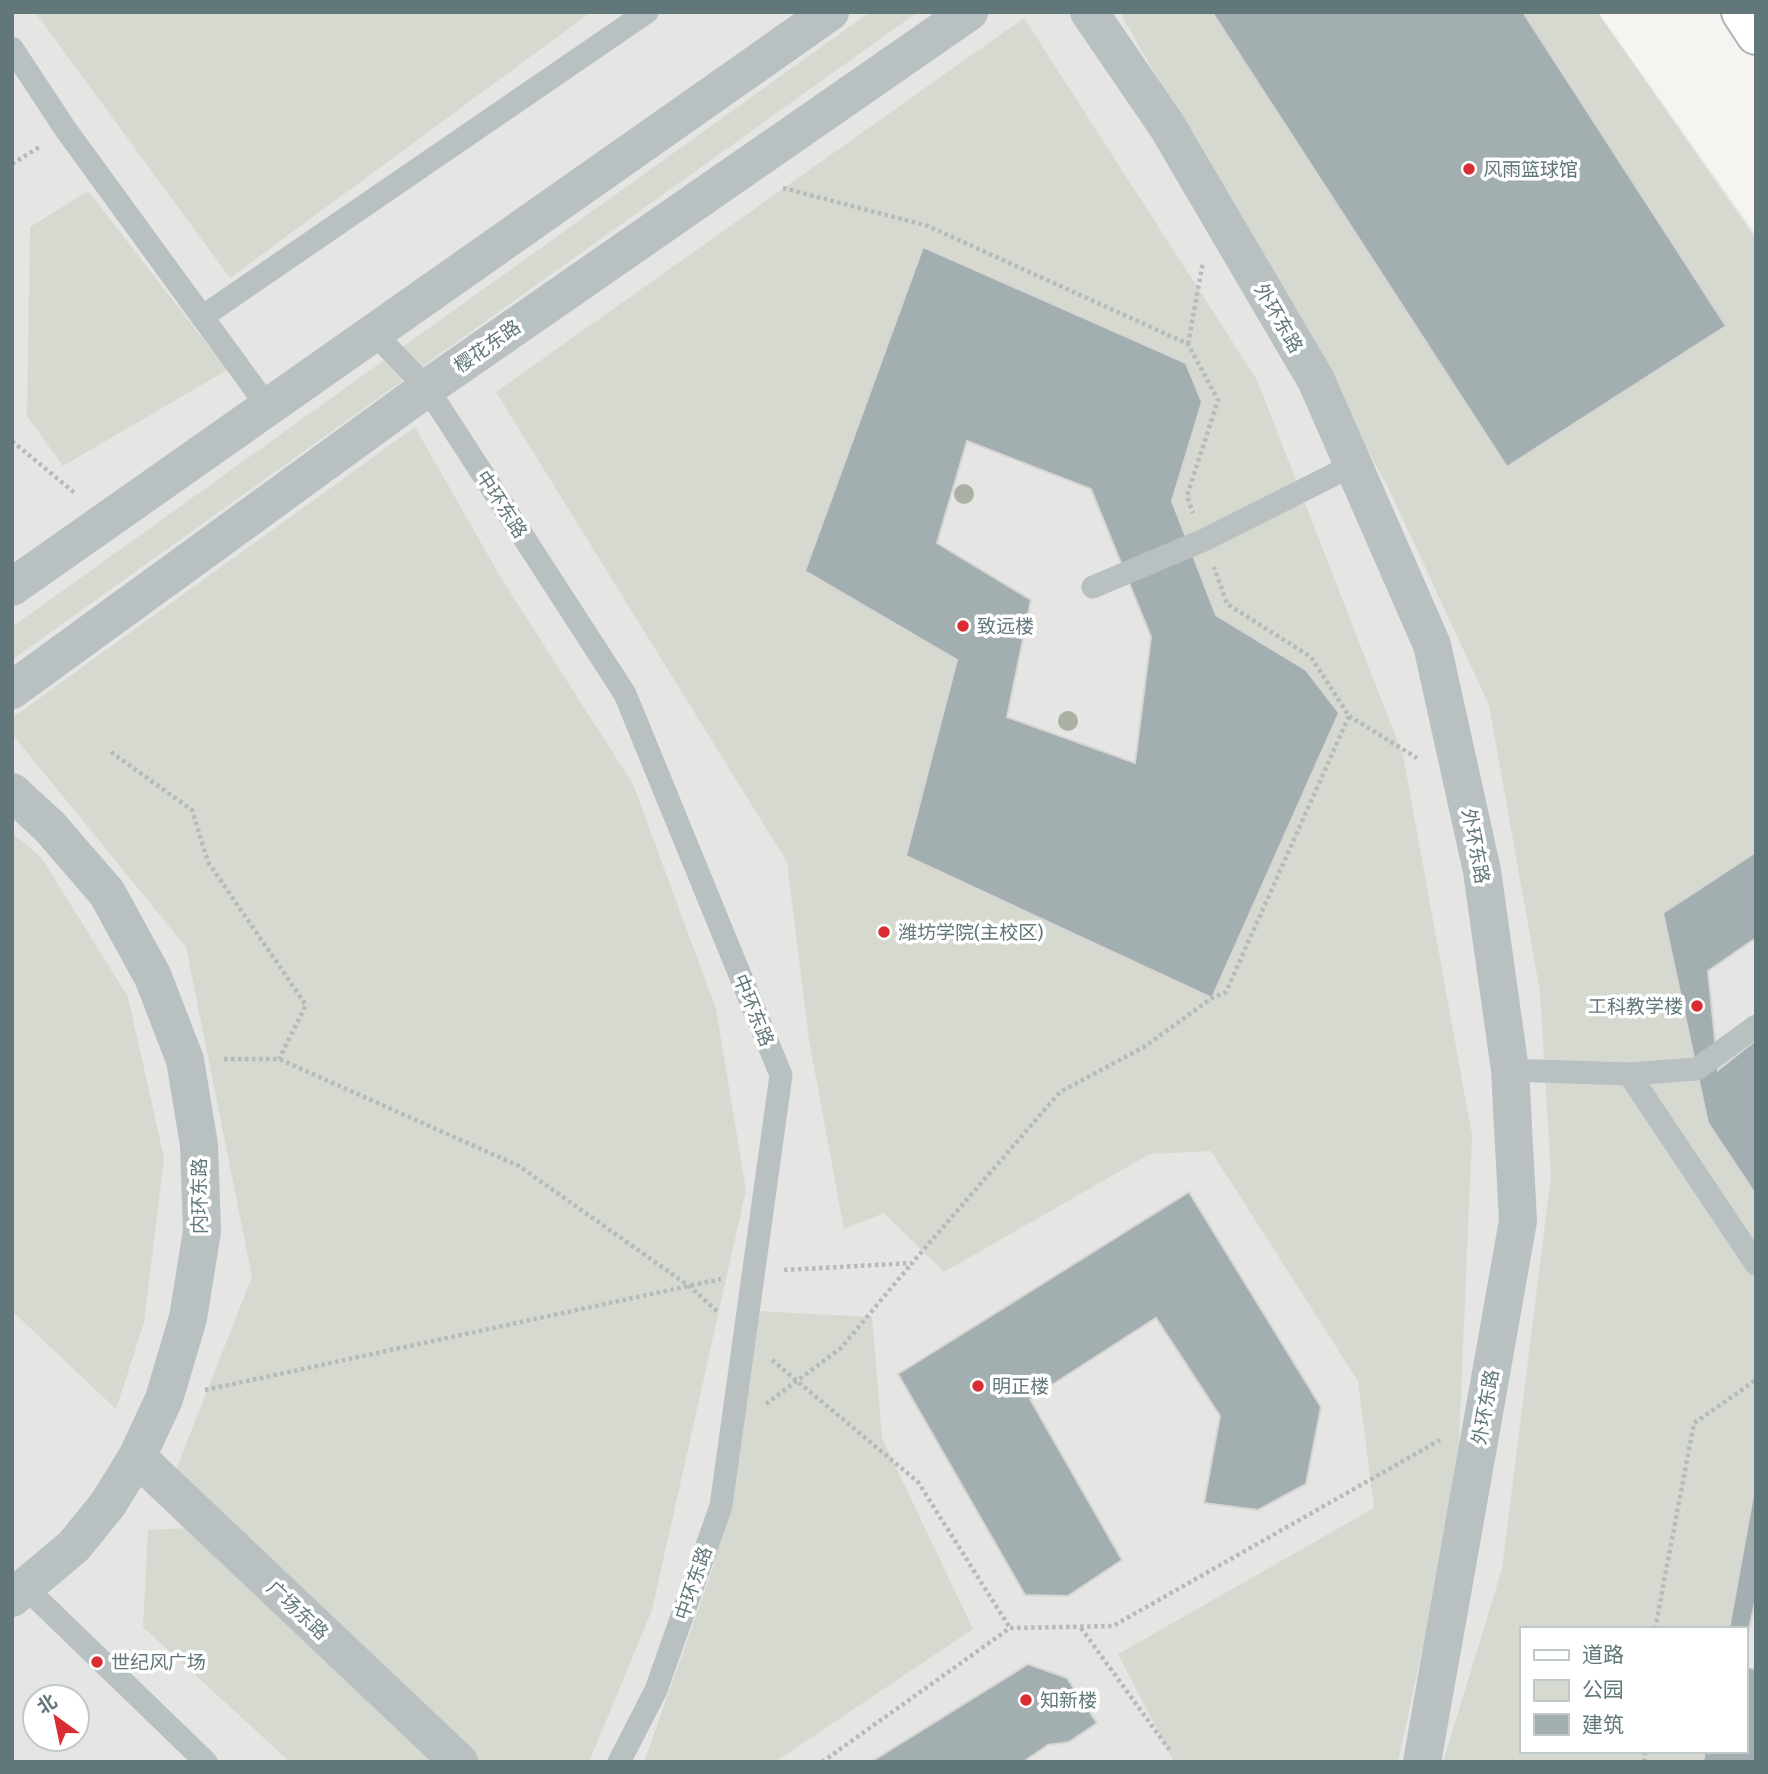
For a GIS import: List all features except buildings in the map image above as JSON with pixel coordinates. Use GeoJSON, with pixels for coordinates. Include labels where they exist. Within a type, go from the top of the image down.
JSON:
{"type":"FeatureCollection","features":[{"type":"Feature","properties":{"kind":"main road"},"geometry":{"type":"LineString","coordinates":[[1741,12],[1756,35]]}},
{"type":"Feature","properties":{"kind":"street"},"geometry":{"type":"LineString","coordinates":[[12,587],[830,12]]}},
{"type":"Feature","properties":{"kind":"street","name":"樱花东路"},"geometry":{"type":"LineString","coordinates":[[12,690],[427,388],[969,12]]}},
{"type":"Feature","properties":{"kind":"street","name":"外环东路"},"geometry":{"type":"LineString","coordinates":[[1089,12],[1167,126],[1316,380],[1432,645],[1482,871],[1510,1070],[1518,1221],[1422,1762]]}},
{"type":"Feature","properties":{"kind":"street","name":"内环东路"},"geometry":{"type":"LineString","coordinates":[[12,792],[50,827],[107,893],[153,977],[184,1060],[199,1145],[201,1231],[188,1318],[163,1399],[137,1457],[108,1504],[74,1546],[19,1593]]}},
{"type":"Feature","properties":{"kind":"street","name":"广场东路"},"geometry":{"type":"LineString","coordinates":[[137,1457],[459,1762]]}},
{"type":"Feature","properties":{"kind":"lane"},"geometry":{"type":"LineString","coordinates":[[202,317],[647,12]]}},
{"type":"Feature","properties":{"kind":"lane"},"geometry":{"type":"LineString","coordinates":[[12,48],[66,130],[268,407]]}},
{"type":"Feature","properties":{"kind":"lane","name":"中环东路"},"geometry":{"type":"LineString","coordinates":[[374,333],[427,388],[625,694],[781,1075],[721,1506],[656,1690],[619,1762]]}},
{"type":"Feature","properties":{"kind":"lane"},"geometry":{"type":"LineString","coordinates":[[1093,587],[1204,540],[1353,465]]}},
{"type":"Feature","properties":{"kind":"lane"},"geometry":{"type":"LineString","coordinates":[[1510,1070],[1629,1074],[1697,1069],[1756,1026]]}},
{"type":"Feature","properties":{"kind":"lane"},"geometry":{"type":"LineString","coordinates":[[1629,1074],[1756,1264]]}},
{"type":"Feature","properties":{"kind":"lane"},"geometry":{"type":"LineString","coordinates":[[19,1593],[206,1762]]}},
{"type":"Feature","properties":{"kind":"path"},"geometry":{"type":"LineString","coordinates":[[734,175],[928,226],[1188,344],[1218,400],[1187,496],[1227,604],[1311,657],[1349,716],[1463,787]]}},
{"type":"Feature","properties":{"kind":"path"},"geometry":{"type":"LineString","coordinates":[[1188,344],[1213,204]]}},
{"type":"Feature","properties":{"kind":"path"},"geometry":{"type":"LineString","coordinates":[[12,441],[108,520]]}},
{"type":"Feature","properties":{"kind":"path"},"geometry":{"type":"LineString","coordinates":[[731,1429],[841,1348],[1060,1092],[1144,1047],[1212,998],[1226,992],[1349,716]]}},
{"type":"Feature","properties":{"kind":"path"},"geometry":{"type":"LineString","coordinates":[[111,752],[192,810],[208,862],[306,1005],[279,1059]]}},
{"type":"Feature","properties":{"kind":"path"},"geometry":{"type":"LineString","coordinates":[[184,1060],[279,1059],[519,1166],[689,1286],[744,1337],[918,1482],[1010,1628]]}},
{"type":"Feature","properties":{"kind":"path"},"geometry":{"type":"LineString","coordinates":[[163,1399],[754,1272],[912,1262]]}},
{"type":"Feature","properties":{"kind":"path"},"geometry":{"type":"LineString","coordinates":[[1655,1627],[1694,1423],[1756,1380]]}},
{"type":"Feature","properties":{"kind":"path"},"geometry":{"type":"LineString","coordinates":[[822,1762],[1010,1628],[1113,1626],[1483,1415]]}},
{"type":"Feature","properties":{"kind":"path"},"geometry":{"type":"LineString","coordinates":[[1080,1627],[1171,1752]]}},
{"type":"Feature","properties":{"kind":"shaded area","name":"潍坊学院(主校区)"},"geometry":{"type":"Polygon","coordinates":[[[12,12],[1598,12],[1756,235],[1756,1762],[12,1762],[12,12]]]}},
{"type":"Feature","properties":{"kind":"green space"},"geometry":{"type":"Polygon","coordinates":[[[35,12],[591,12],[230,278],[35,12]]]}},
{"type":"Feature","properties":{"kind":"green space"},"geometry":{"type":"Polygon","coordinates":[[[870,12],[918,12],[12,660],[12,627],[870,12]]]}},
{"type":"Feature","properties":{"kind":"green space"},"geometry":{"type":"Polygon","coordinates":[[[1120,12],[1212,12],[1507,467],[1726,326],[1523,12],[1597,12],[1756,239],[1756,852],[1663,914],[1708,1123],[1756,1195],[1756,1480],[1729,1627],[1520,1627],[1520,1753],[1705,1753],[1703,1762],[1443,1762],[1502,1569],[1551,1176],[1540,992],[1489,705],[1388,487],[1120,12]]]}},
{"type":"Feature","properties":{"kind":"green space"},"geometry":{"type":"Polygon","coordinates":[[[1024,18],[1257,380],[1403,755],[1472,1135],[1457,1489],[1398,1762],[1174,1762],[1118,1654],[1374,1508],[1358,1381],[1211,1151],[1150,1154],[944,1272],[884,1213],[844,1229],[809,1040],[787,862],[496,392],[1024,18]],[[923,247],[805,570],[957,660],[1212,998],[1339,713],[1306,670],[1216,615],[1172,501],[1202,402],[1186,363],[923,247]]]}},
{"type":"Feature","properties":{"kind":"green space"},"geometry":{"type":"Polygon","coordinates":[[[88,191],[227,370],[63,466],[27,416],[30,227],[88,191]]]}},
{"type":"Feature","properties":{"kind":"green space"},"geometry":{"type":"Polygon","coordinates":[[[415,427],[501,578],[633,784],[716,1009],[746,1190],[652,1610],[589,1762],[477,1762],[175,1472],[252,1277],[186,947],[12,734],[12,718],[415,427]]]}},
{"type":"Feature","properties":{"kind":"green space"},"geometry":{"type":"Polygon","coordinates":[[[12,833],[41,857],[128,997],[164,1158],[144,1323],[116,1409],[12,1311],[12,833]]]}},
{"type":"Feature","properties":{"kind":"green space"},"geometry":{"type":"Polygon","coordinates":[[[759,1311],[872,1317],[882,1438],[973,1629],[775,1762],[644,1762],[713,1568],[759,1311]]]}},
{"type":"Feature","properties":{"kind":"green space"},"geometry":{"type":"Polygon","coordinates":[[[189,1528],[433,1762],[290,1762],[143,1627],[148,1530],[189,1528]]]}},
{"type":"Feature","properties":{"kind":"place","name":"风雨篮球馆"},"geometry":{"type":"Point","coordinates":[1469,169]}},
{"type":"Feature","properties":{"kind":"place","name":"致远楼"},"geometry":{"type":"Point","coordinates":[963,626]}},
{"type":"Feature","properties":{"kind":"place","name":"潍坊学院(主校区)"},"geometry":{"type":"Point","coordinates":[884,932]}},
{"type":"Feature","properties":{"kind":"place","name":"工科教学楼"},"geometry":{"type":"Point","coordinates":[1697,1006]}},
{"type":"Feature","properties":{"kind":"place","name":"明正楼"},"geometry":{"type":"Point","coordinates":[978,1386]}},
{"type":"Feature","properties":{"kind":"place","name":"世纪风广场"},"geometry":{"type":"Point","coordinates":[97,1662]}},
{"type":"Feature","properties":{"kind":"place","name":"知新楼"},"geometry":{"type":"Point","coordinates":[1026,1700]}}]}
